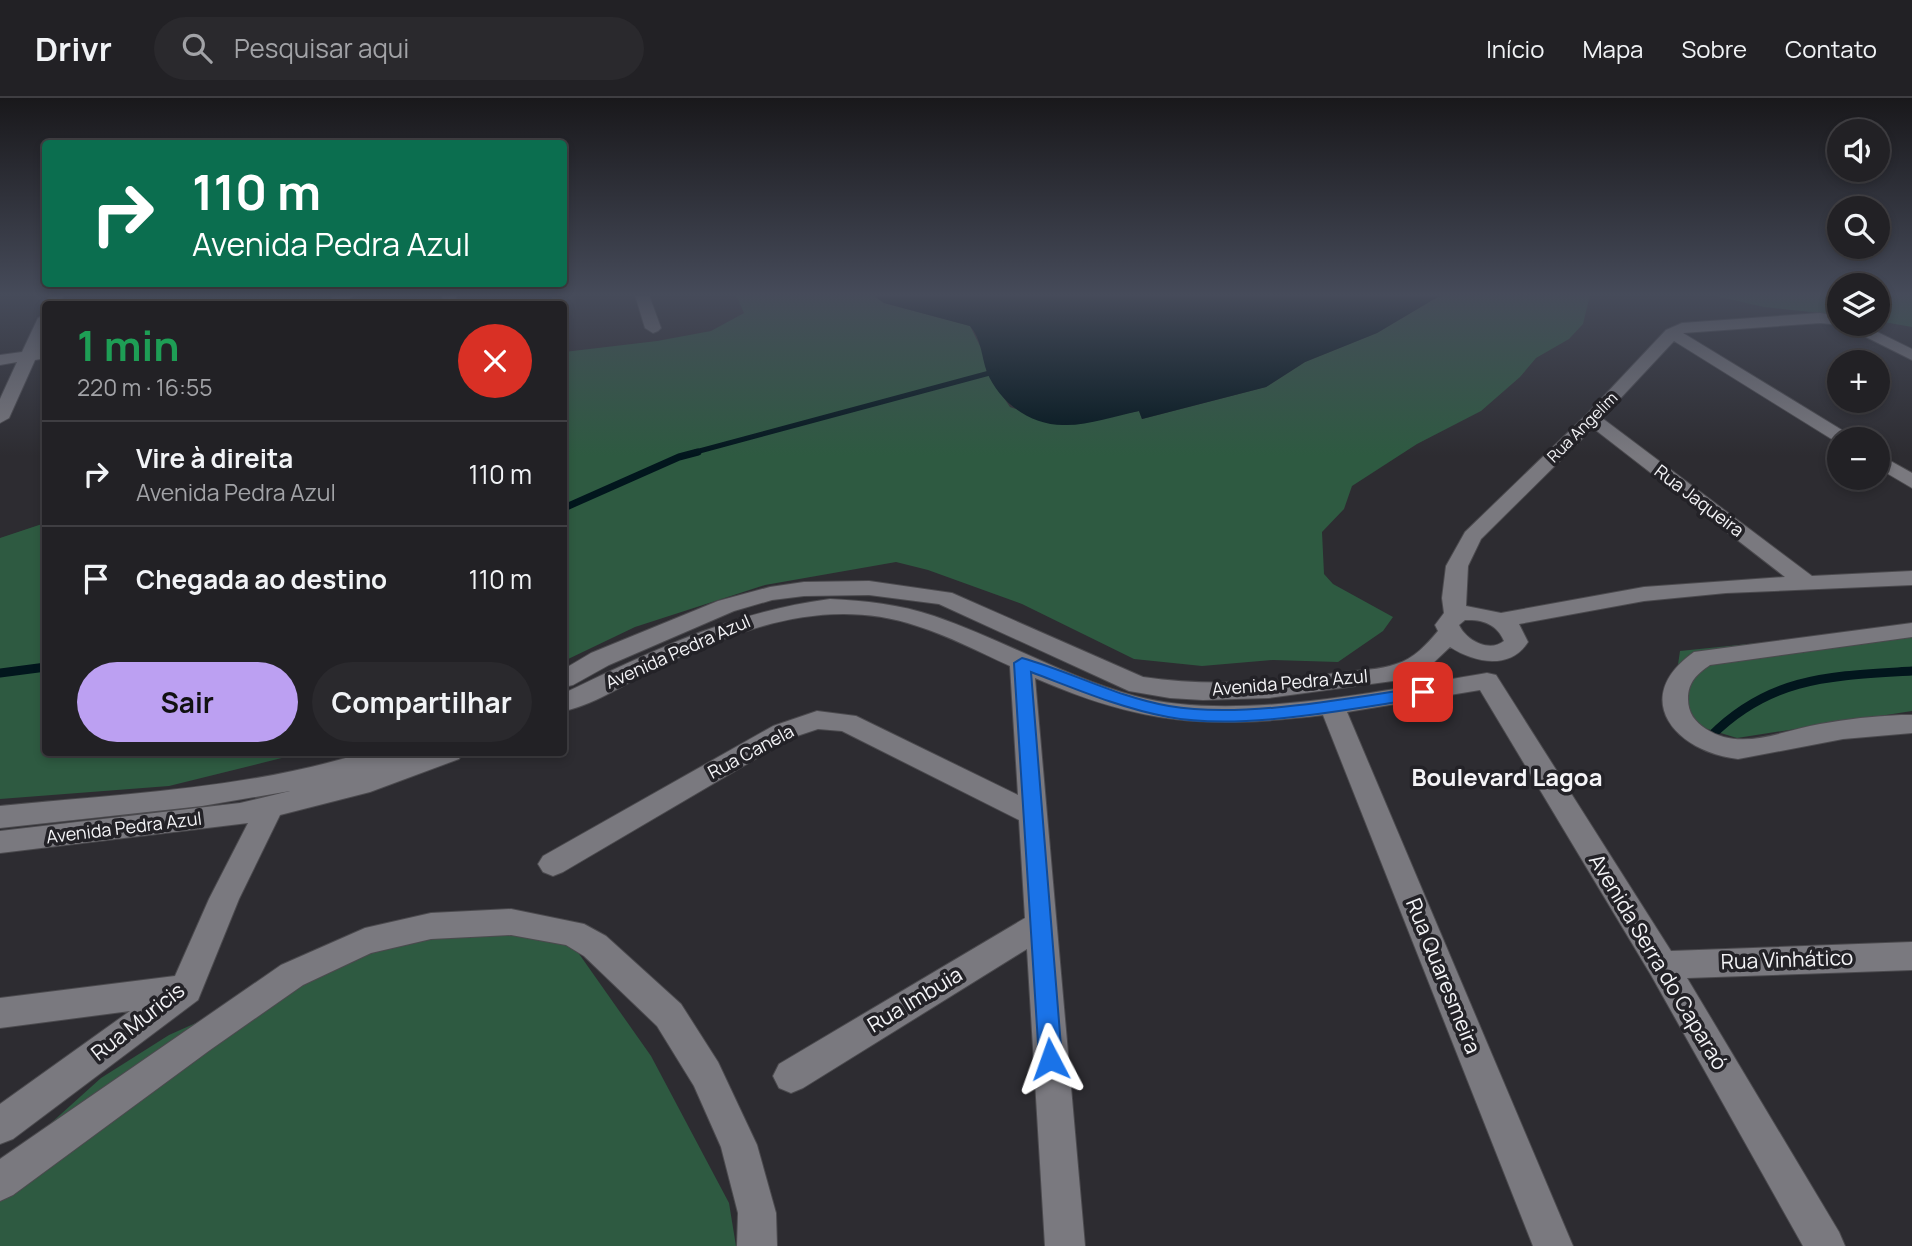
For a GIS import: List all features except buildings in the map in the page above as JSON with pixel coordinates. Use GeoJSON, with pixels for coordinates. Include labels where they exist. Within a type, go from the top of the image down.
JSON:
{"type":"FeatureCollection","features":[{"type":"Feature","properties":{"kind":"street","name":"Rua Angelim"},"geometry":{"type":"LineString","coordinates":[[1452,624],[1457,566],[1472,536],[1592,419],[1657,349]]}},
{"type":"Feature","properties":{"kind":"street"},"geometry":{"type":"LineString","coordinates":[[1699,349],[1827,428]]}},
{"type":"Feature","properties":{"kind":"street"},"geometry":{"type":"LineString","coordinates":[[0,360],[37,354]]}},
{"type":"Feature","properties":{"kind":"street"},"geometry":{"type":"LineString","coordinates":[[0,418],[37,354]]}},
{"type":"Feature","properties":{"kind":"street","name":"Rua Jaqueira"},"geometry":{"type":"LineString","coordinates":[[1592,419],[1806,582]]}},
{"type":"Feature","properties":{"kind":"street"},"geometry":{"type":"LineString","coordinates":[[1890,468],[1912,482]]}},
{"type":"Feature","properties":{"kind":"street"},"geometry":{"type":"LineString","coordinates":[[1488,667],[1462,645],[1452,624],[1476,613],[1500,620],[1644,594],[1726,586],[1912,578]]}},
{"type":"Feature","properties":{"kind":"street","name":"Avenida Pedra Azul"},"geometry":{"type":"LineString","coordinates":[[567,677],[600,659],[726,606],[770,594],[804,589],[869,588],[944,598],[1138,685],[1161,689],[1266,689],[1400,672],[1433,654],[1452,624]]}},
{"type":"Feature","properties":{"kind":"street","name":"Avenida Pedra Azul"},"geometry":{"type":"LineString","coordinates":[[567,702],[724,629],[763,615],[801,607],[875,607],[923,620],[1022,663],[1123,701],[1170,712],[1226,716],[1332,706],[1488,667],[1516,642],[1510,628],[1500,620]]}},
{"type":"Feature","properties":{"kind":"street"},"geometry":{"type":"LineString","coordinates":[[1912,630],[1703,658],[1682,673],[1675,694],[1675,708],[1681,722],[1700,738],[1733,750],[1765,747],[1820,733],[1912,724]]}},
{"type":"Feature","properties":{"kind":"street"},"geometry":{"type":"LineString","coordinates":[[1022,663],[1065,1246]]}},
{"type":"Feature","properties":{"kind":"street","name":"Avenida Serra do Caparaó"},"geometry":{"type":"LineString","coordinates":[[1488,667],[1825,1246]]}},
{"type":"Feature","properties":{"kind":"street","name":"Rua Quaresmeira"},"geometry":{"type":"LineString","coordinates":[[1332,706],[1553,1246]]}},
{"type":"Feature","properties":{"kind":"street","name":"Rua Canela"},"geometry":{"type":"LineString","coordinates":[[553,864],[782,732],[817,720],[847,722],[1034,815]]}},
{"type":"Feature","properties":{"kind":"street","name":"Avenida Pedra Azul"},"geometry":{"type":"LineString","coordinates":[[0,817],[214,794],[369,763],[388,756]]}},
{"type":"Feature","properties":{"kind":"street","name":"Avenida Pedra Azul"},"geometry":{"type":"LineString","coordinates":[[0,842],[240,814],[359,785],[439,756]]}},
{"type":"Feature","properties":{"kind":"street","name":"Rua Muricis"},"geometry":{"type":"LineString","coordinates":[[0,1126],[186,990],[224,899],[270,807]]}},
{"type":"Feature","properties":{"kind":"street"},"geometry":{"type":"LineString","coordinates":[[0,1182],[198,1039],[292,975],[365,941],[430,926],[511,922],[573,933],[595,946],[669,1015],[706,1074],[739,1144],[757,1213],[757,1246]]}},
{"type":"Feature","properties":{"kind":"street","name":"Rua Imbuia"},"geometry":{"type":"LineString","coordinates":[[791,1076],[1040,925]]}},
{"type":"Feature","properties":{"kind":"street","name":"Rua Vinhático"},"geometry":{"type":"LineString","coordinates":[[1662,965],[1912,956]]}},
{"type":"Feature","properties":{"kind":"street"},"geometry":{"type":"LineString","coordinates":[[0,1013],[186,990]]}},
{"type":"Feature","properties":{"kind":"green space"},"geometry":{"type":"Polygon","coordinates":[[[593,349],[981,349],[987,373],[1010,407],[1063,425],[1139,411],[1142,419],[1266,387],[1305,362],[1338,349],[1552,349],[1536,358],[1520,377],[1481,411],[1417,444],[1352,486],[1344,509],[1322,532],[1324,574],[1333,584],[1393,617],[1383,631],[1338,662],[1273,660],[1202,666],[1134,659],[1022,604],[928,570],[896,562],[765,585],[635,627],[567,660],[567,352],[593,349]]]}},
{"type":"Feature","properties":{"kind":"green space"},"geometry":{"type":"Polygon","coordinates":[[[42,524],[42,756],[290,756],[169,786],[0,799],[0,538],[42,524]]]}},
{"type":"Feature","properties":{"kind":"green space"},"geometry":{"type":"Polygon","coordinates":[[[1912,627],[1912,711],[1737,738],[1688,723],[1674,692],[1680,651],[1912,627]]]}},
{"type":"Feature","properties":{"kind":"green space"},"geometry":{"type":"Polygon","coordinates":[[[558,924],[651,1056],[729,1203],[736,1246],[0,1246],[0,1169],[101,1078],[169,1035],[377,942],[558,924]]]}},
{"type":"Feature","properties":{"kind":"water"},"geometry":{"type":"Polygon","coordinates":[[[981,349],[1338,349],[1305,362],[1266,387],[1142,419],[1139,411],[1072,425],[1039,421],[1017,410],[999,393],[987,372],[981,349]]]}},
{"type":"Feature","properties":{"kind":"waterway"},"geometry":{"type":"LineString","coordinates":[[692,453],[997,371]]}},
{"type":"Feature","properties":{"kind":"waterway"},"geometry":{"type":"LineString","coordinates":[[567,507],[679,457],[698,452]]}},
{"type":"Feature","properties":{"kind":"waterway"},"geometry":{"type":"LineString","coordinates":[[0,673],[42,668]]}},
{"type":"Feature","properties":{"kind":"waterway"},"geometry":{"type":"LineString","coordinates":[[1711,736],[1756,701],[1780,690],[1829,678],[1912,671]]}},
{"type":"Feature","properties":{"kind":"district","name":"Boulevard Lagoa"},"geometry":{"type":"Point","coordinates":[1507,778]}},
{"type":"Feature","properties":{"kind":"route"},"geometry":{"type":"LineString","coordinates":[[1050,1059],[1022,663],[1123,701],[1170,712],[1226,716],[1332,706],[1423,692]]}}]}
